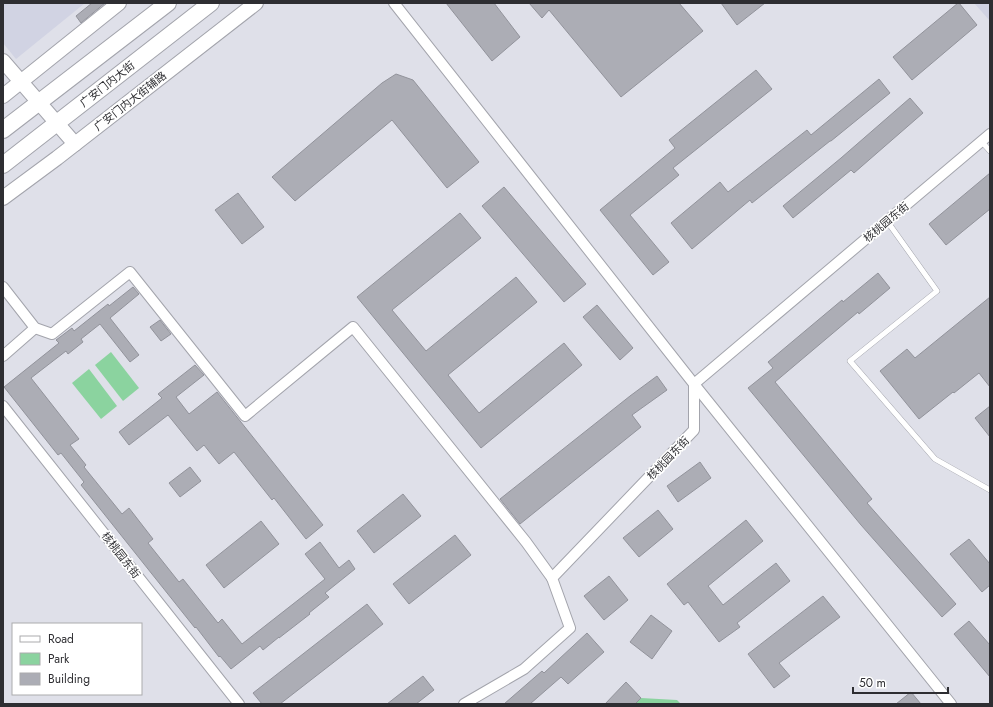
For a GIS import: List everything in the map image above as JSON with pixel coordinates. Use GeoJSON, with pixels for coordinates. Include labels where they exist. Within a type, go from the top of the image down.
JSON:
{"type":"FeatureCollection","features":[{"type":"Feature","properties":{"kind":"main road"},"geometry":{"type":"LineString","coordinates":[[3,130],[168,3]]}},
{"type":"Feature","properties":{"kind":"main road","name":"广安门内大街"},"geometry":{"type":"LineString","coordinates":[[3,165],[211,3]]}},
{"type":"Feature","properties":{"kind":"street"},"geometry":{"type":"LineString","coordinates":[[3,96],[119,3]]}},
{"type":"Feature","properties":{"kind":"street","name":"广安门内大街辅路"},"geometry":{"type":"LineString","coordinates":[[3,198],[256,3]]}},
{"type":"Feature","properties":{"kind":"street"},"geometry":{"type":"LineString","coordinates":[[394,3],[694,384],[951,704]]}},
{"type":"Feature","properties":{"kind":"street"},"geometry":{"type":"LineString","coordinates":[[3,60],[74,144]]}},
{"type":"Feature","properties":{"kind":"street","name":"核桃园东街"},"geometry":{"type":"LineString","coordinates":[[552,578],[694,430],[694,384],[990,134]]}},
{"type":"Feature","properties":{"kind":"street"},"geometry":{"type":"LineString","coordinates":[[3,287],[35,328],[52,334],[130,272],[245,416],[352,327],[521,536],[552,578],[570,628],[524,669],[464,704]]}},
{"type":"Feature","properties":{"kind":"street"},"geometry":{"type":"LineString","coordinates":[[3,356],[35,328]]}},
{"type":"Feature","properties":{"kind":"street","name":"核桃园东街"},"geometry":{"type":"LineString","coordinates":[[3,406],[239,704]]}},
{"type":"Feature","properties":{"kind":"lane"},"geometry":{"type":"LineString","coordinates":[[982,142],[990,152]]}},
{"type":"Feature","properties":{"kind":"lane"},"geometry":{"type":"LineString","coordinates":[[887,221],[937,291],[850,361],[935,459],[990,490]]}},
{"type":"Feature","properties":{"kind":"shaded area"},"geometry":{"type":"Polygon","coordinates":[[[3,3],[85,3],[16,59],[3,43],[3,3]]]}},
{"type":"Feature","properties":{"kind":"shaded area"},"geometry":{"type":"Polygon","coordinates":[[[974,3],[990,3],[990,21],[974,3]]]}},
{"type":"Feature","properties":{"kind":"green space"},"geometry":{"type":"Polygon","coordinates":[[[111,352],[139,388],[123,401],[95,365],[111,352]]]}},
{"type":"Feature","properties":{"kind":"green space"},"geometry":{"type":"Polygon","coordinates":[[[89,369],[117,406],[101,419],[72,383],[89,369]]]}},
{"type":"Feature","properties":{"kind":"green space"},"geometry":{"type":"Polygon","coordinates":[[[641,698],[677,700],[681,704],[635,704],[641,698]]]}},
{"type":"Feature","properties":{"kind":"building"},"geometry":{"type":"Polygon","coordinates":[[[92,3],[105,3],[81,23],[76,16],[92,3]]]}},
{"type":"Feature","properties":{"kind":"building"},"geometry":{"type":"Polygon","coordinates":[[[446,3],[494,3],[520,37],[492,61],[446,3]]]}},
{"type":"Feature","properties":{"kind":"building"},"geometry":{"type":"Polygon","coordinates":[[[529,3],[679,3],[703,31],[621,97],[549,10],[542,18],[529,3]]]}},
{"type":"Feature","properties":{"kind":"building"},"geometry":{"type":"Polygon","coordinates":[[[721,3],[765,3],[737,25],[721,3]]]}},
{"type":"Feature","properties":{"kind":"building"},"geometry":{"type":"Polygon","coordinates":[[[958,3],[977,25],[912,80],[893,57],[958,3]]]}},
{"type":"Feature","properties":{"kind":"building"},"geometry":{"type":"Polygon","coordinates":[[[756,70],[772,89],[673,168],[679,175],[630,215],[669,262],[653,275],[600,210],[675,148],[669,140],[756,70]]]}},
{"type":"Feature","properties":{"kind":"building"},"geometry":{"type":"Polygon","coordinates":[[[396,74],[413,80],[479,162],[447,188],[392,120],[295,201],[272,177],[382,83],[396,74]]]}},
{"type":"Feature","properties":{"kind":"building"},"geometry":{"type":"Polygon","coordinates":[[[879,79],[890,93],[752,203],[750,200],[692,249],[671,223],[720,182],[728,192],[807,130],[811,135],[879,79]]]}},
{"type":"Feature","properties":{"kind":"building"},"geometry":{"type":"Polygon","coordinates":[[[910,98],[923,113],[854,173],[851,170],[793,218],[783,206],[910,98]]]}},
{"type":"Feature","properties":{"kind":"building"},"geometry":{"type":"Polygon","coordinates":[[[990,173],[990,209],[946,245],[929,224],[990,173]]]}},
{"type":"Feature","properties":{"kind":"building"},"geometry":{"type":"Polygon","coordinates":[[[504,187],[586,284],[564,302],[482,206],[504,187]]]}},
{"type":"Feature","properties":{"kind":"building"},"geometry":{"type":"Polygon","coordinates":[[[238,193],[264,227],[242,244],[215,210],[238,193]]]}},
{"type":"Feature","properties":{"kind":"building"},"geometry":{"type":"Polygon","coordinates":[[[460,213],[481,238],[392,310],[426,351],[516,277],[537,302],[448,375],[479,413],[564,343],[582,365],[481,448],[357,297],[460,213]]]}},
{"type":"Feature","properties":{"kind":"building"},"geometry":{"type":"Polygon","coordinates":[[[878,273],[890,288],[859,314],[858,312],[775,382],[872,499],[867,503],[956,604],[942,617],[861,525],[748,388],[773,368],[768,362],[842,300],[843,302],[878,273]]]}},
{"type":"Feature","properties":{"kind":"building"},"geometry":{"type":"Polygon","coordinates":[[[133,287],[139,294],[110,318],[139,355],[130,362],[100,324],[81,339],[83,342],[68,354],[66,351],[31,378],[79,439],[70,445],[86,465],[84,467],[122,514],[129,508],[153,539],[148,543],[179,582],[183,579],[218,623],[222,619],[242,644],[325,579],[305,554],[320,542],[339,568],[349,560],[355,569],[325,593],[329,597],[309,613],[310,614],[263,650],[260,646],[231,669],[220,656],[219,657],[196,627],[195,628],[81,485],[84,482],[61,453],[58,455],[4,387],[59,343],[56,340],[72,328],[74,331],[108,304],[109,306],[133,287]]]}},
{"type":"Feature","properties":{"kind":"building"},"geometry":{"type":"Polygon","coordinates":[[[990,297],[990,387],[979,373],[919,419],[880,371],[907,349],[915,358],[990,297]]]}},
{"type":"Feature","properties":{"kind":"building"},"geometry":{"type":"Polygon","coordinates":[[[597,305],[633,348],[620,360],[583,317],[597,305]]]}},
{"type":"Feature","properties":{"kind":"building"},"geometry":{"type":"Polygon","coordinates":[[[160,320],[171,334],[161,341],[150,327],[160,320]]]}},
{"type":"Feature","properties":{"kind":"building"},"geometry":{"type":"Polygon","coordinates":[[[195,365],[204,375],[176,397],[189,414],[217,392],[323,525],[306,539],[274,498],[272,500],[234,452],[219,464],[204,445],[197,451],[168,415],[129,445],[119,432],[162,398],[158,394],[195,365]]]}},
{"type":"Feature","properties":{"kind":"building"},"geometry":{"type":"Polygon","coordinates":[[[657,376],[667,390],[632,415],[641,427],[520,524],[500,499],[657,376]]]}},
{"type":"Feature","properties":{"kind":"building"},"geometry":{"type":"Polygon","coordinates":[[[990,406],[990,437],[975,418],[990,406]]]}},
{"type":"Feature","properties":{"kind":"building"},"geometry":{"type":"Polygon","coordinates":[[[700,462],[711,478],[678,502],[667,486],[700,462]]]}},
{"type":"Feature","properties":{"kind":"building"},"geometry":{"type":"Polygon","coordinates":[[[190,467],[201,481],[180,497],[169,483],[190,467]]]}},
{"type":"Feature","properties":{"kind":"building"},"geometry":{"type":"Polygon","coordinates":[[[403,494],[421,516],[374,553],[357,531],[403,494]]]}},
{"type":"Feature","properties":{"kind":"building"},"geometry":{"type":"Polygon","coordinates":[[[658,510],[673,529],[639,557],[623,538],[658,510]]]}},
{"type":"Feature","properties":{"kind":"building"},"geometry":{"type":"Polygon","coordinates":[[[746,520],[763,541],[708,586],[723,605],[776,563],[790,581],[737,623],[740,627],[719,642],[688,602],[684,605],[667,584],[746,520]]]}},
{"type":"Feature","properties":{"kind":"building"},"geometry":{"type":"Polygon","coordinates":[[[261,521],[279,544],[224,588],[206,565],[261,521]]]}},
{"type":"Feature","properties":{"kind":"building"},"geometry":{"type":"Polygon","coordinates":[[[455,535],[471,555],[409,604],[393,584],[455,535]]]}},
{"type":"Feature","properties":{"kind":"building"},"geometry":{"type":"Polygon","coordinates":[[[969,539],[990,564],[990,585],[982,592],[950,554],[969,539]]]}},
{"type":"Feature","properties":{"kind":"building"},"geometry":{"type":"Polygon","coordinates":[[[609,576],[628,600],[604,620],[584,596],[609,576]]]}},
{"type":"Feature","properties":{"kind":"building"},"geometry":{"type":"Polygon","coordinates":[[[823,596],[840,617],[779,663],[790,676],[774,688],[748,654],[823,596]]]}},
{"type":"Feature","properties":{"kind":"building"},"geometry":{"type":"Polygon","coordinates":[[[367,604],[383,624],[280,704],[262,704],[253,693],[367,604]]]}},
{"type":"Feature","properties":{"kind":"building"},"geometry":{"type":"Polygon","coordinates":[[[651,615],[672,631],[652,659],[630,642],[651,615]]]}},
{"type":"Feature","properties":{"kind":"building"},"geometry":{"type":"Polygon","coordinates":[[[969,621],[990,645],[990,677],[954,634],[969,621]]]}},
{"type":"Feature","properties":{"kind":"building"},"geometry":{"type":"Polygon","coordinates":[[[587,633],[604,652],[568,684],[561,677],[530,704],[504,704],[542,671],[544,673],[587,633]]]}},
{"type":"Feature","properties":{"kind":"building"},"geometry":{"type":"Polygon","coordinates":[[[423,676],[434,690],[416,704],[387,704],[423,676]]]}},
{"type":"Feature","properties":{"kind":"building"},"geometry":{"type":"Polygon","coordinates":[[[626,682],[641,698],[635,704],[605,704],[626,682]]]}},
{"type":"Feature","properties":{"kind":"building"},"geometry":{"type":"Polygon","coordinates":[[[911,692],[921,704],[896,704],[911,692]]]}}]}
